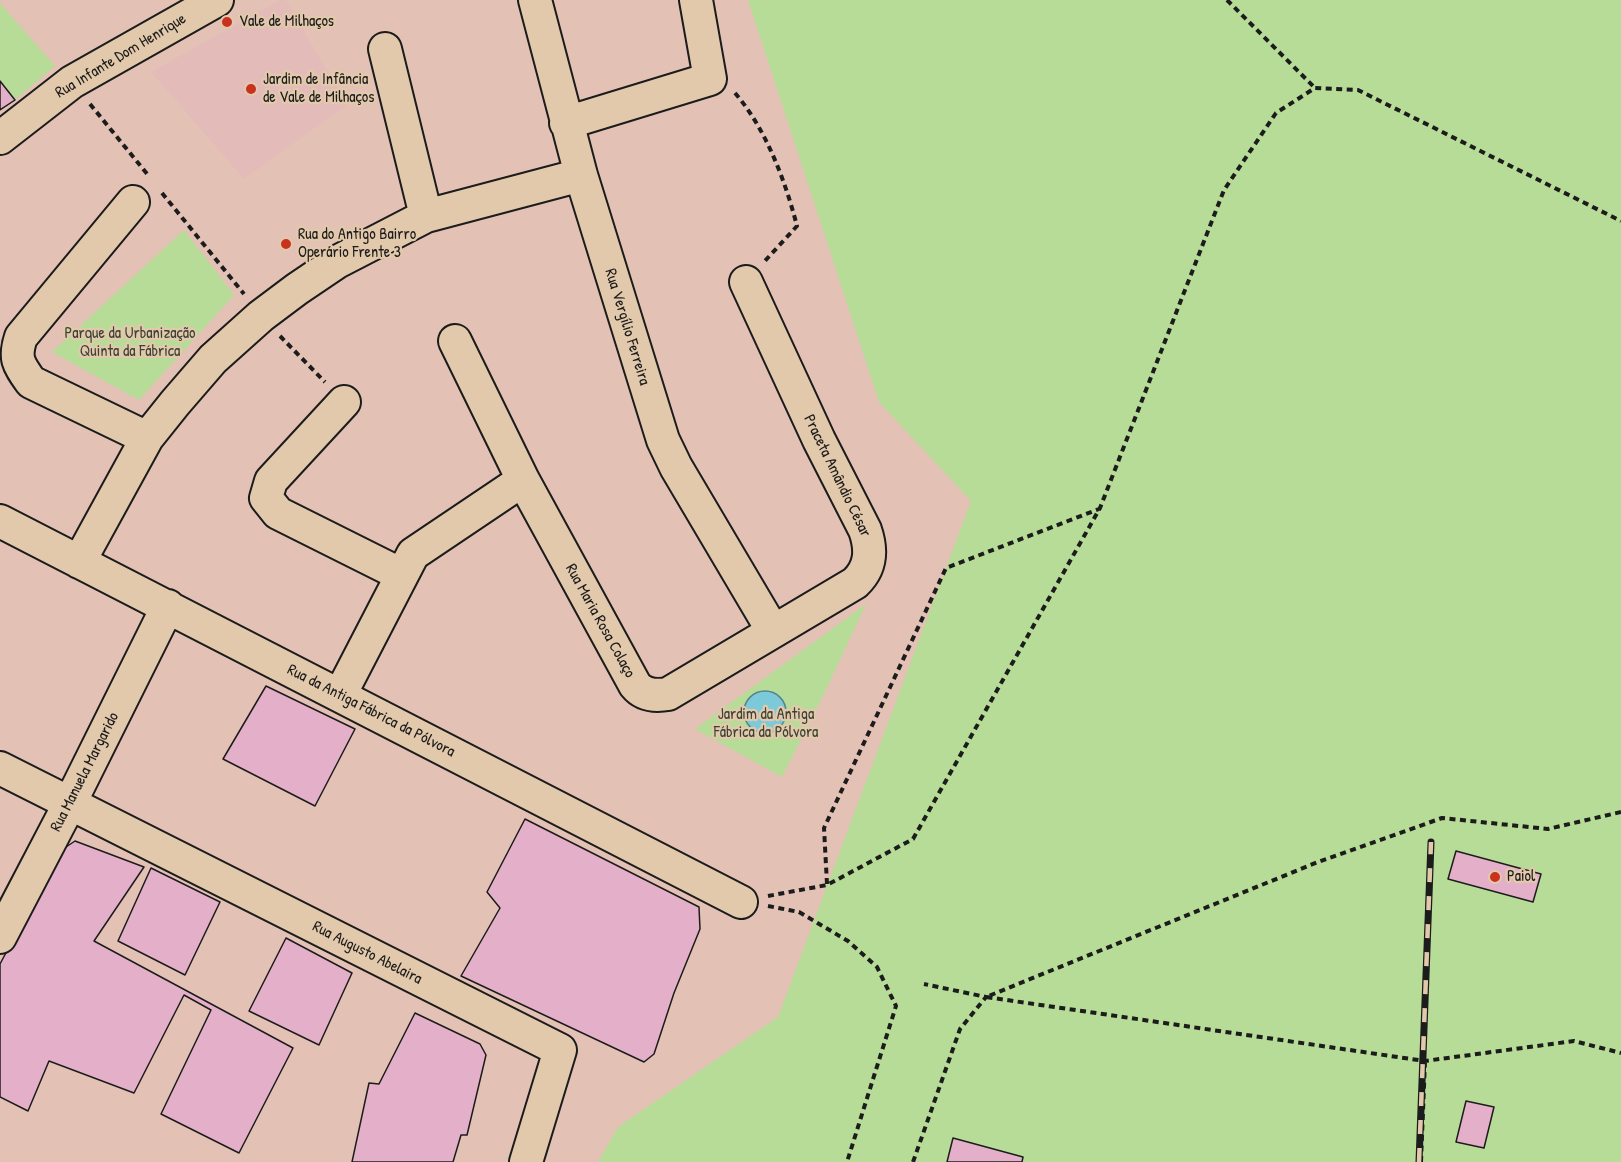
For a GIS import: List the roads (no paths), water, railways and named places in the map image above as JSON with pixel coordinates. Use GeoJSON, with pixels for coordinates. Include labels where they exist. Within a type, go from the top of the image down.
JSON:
{"type":"FeatureCollection","features":[{"type":"Feature","properties":{"kind":"street","name":"Rua Infante Dom Henrique"},"geometry":{"type":"LineString","coordinates":[[0,138],[72,82],[217,0]]}},
{"type":"Feature","properties":{"kind":"street","name":"Rua Vergílio Ferreira"},"geometry":{"type":"LineString","coordinates":[[535,0],[581,175],[653,412],[667,450],[773,631]]}},
{"type":"Feature","properties":{"kind":"street"},"geometry":{"type":"LineString","coordinates":[[566,123],[710,79],[696,0]]}},
{"type":"Feature","properties":{"kind":"street"},"geometry":{"type":"LineString","coordinates":[[385,49],[426,216]]}},
{"type":"Feature","properties":{"kind":"street"},"geometry":{"type":"LineString","coordinates":[[79,562],[147,438],[213,359],[261,316],[297,288],[337,262],[426,216],[581,175]]}},
{"type":"Feature","properties":{"kind":"street"},"geometry":{"type":"LineString","coordinates":[[147,438],[31,382],[20,367],[16,351],[21,337],[149,192]]}},
{"type":"Feature","properties":{"kind":"street","name":"Praceta Amândio César"},"geometry":{"type":"LineString","coordinates":[[746,282],[819,440],[865,530],[870,553],[866,571],[855,583],[773,631]]}},
{"type":"Feature","properties":{"kind":"street","name":"Rua Maria Rosa Colaço"},"geometry":{"type":"LineString","coordinates":[[455,341],[523,480],[635,685],[642,692],[661,695],[673,692],[773,631]]}},
{"type":"Feature","properties":{"kind":"street"},"geometry":{"type":"LineString","coordinates":[[344,402],[272,481],[266,498],[278,513],[402,574]]}},
{"type":"Feature","properties":{"kind":"street"},"geometry":{"type":"LineString","coordinates":[[340,695],[413,554],[523,480]]}},
{"type":"Feature","properties":{"kind":"street","name":"Rua da Antiga Fábrica da Pólvora"},"geometry":{"type":"LineString","coordinates":[[0,521],[741,902]]}},
{"type":"Feature","properties":{"kind":"street","name":"Rua Manuela Margarido"},"geometry":{"type":"LineString","coordinates":[[0,937],[168,606]]}},
{"type":"Feature","properties":{"kind":"street"},"geometry":{"type":"LineString","coordinates":[[0,768],[70,803]]}},
{"type":"Feature","properties":{"kind":"street","name":"Rua Augusto Abelaira"},"geometry":{"type":"LineString","coordinates":[[70,803],[560,1050],[526,1162]]}},
{"type":"Feature","properties":{"kind":"water"},"geometry":{"type":"Polygon","coordinates":[[[765,691],[779,698],[786,712],[779,726],[765,733],[751,726],[744,712],[751,698],[765,691]]]}},
{"type":"Feature","properties":{"kind":"railway"},"geometry":{"type":"LineString","coordinates":[[1419,1162],[1431,842]]}},
{"type":"Feature","properties":{"kind":"place","name":"Vale de Milhaços"},"geometry":{"type":"Point","coordinates":[227,22]}},
{"type":"Feature","properties":{"kind":"place","name":"Jardim de Infância de Vale de Milhaços"},"geometry":{"type":"Point","coordinates":[251,89]}},
{"type":"Feature","properties":{"kind":"place","name":"Rua do Antigo Bairro Operário Frente 3"},"geometry":{"type":"Point","coordinates":[286,244]}},
{"type":"Feature","properties":{"kind":"place","name":"Paiol"},"geometry":{"type":"Point","coordinates":[1495,877]}},
{"type":"Feature","properties":{"kind":"park label","name":"Parque da Urbanização Quinta da Fábrica"},"geometry":{"type":"Point","coordinates":[130,343]}},
{"type":"Feature","properties":{"kind":"park label","name":"Jardim da Antiga Fábrica da Pólvora"},"geometry":{"type":"Point","coordinates":[766,724]}}]}
